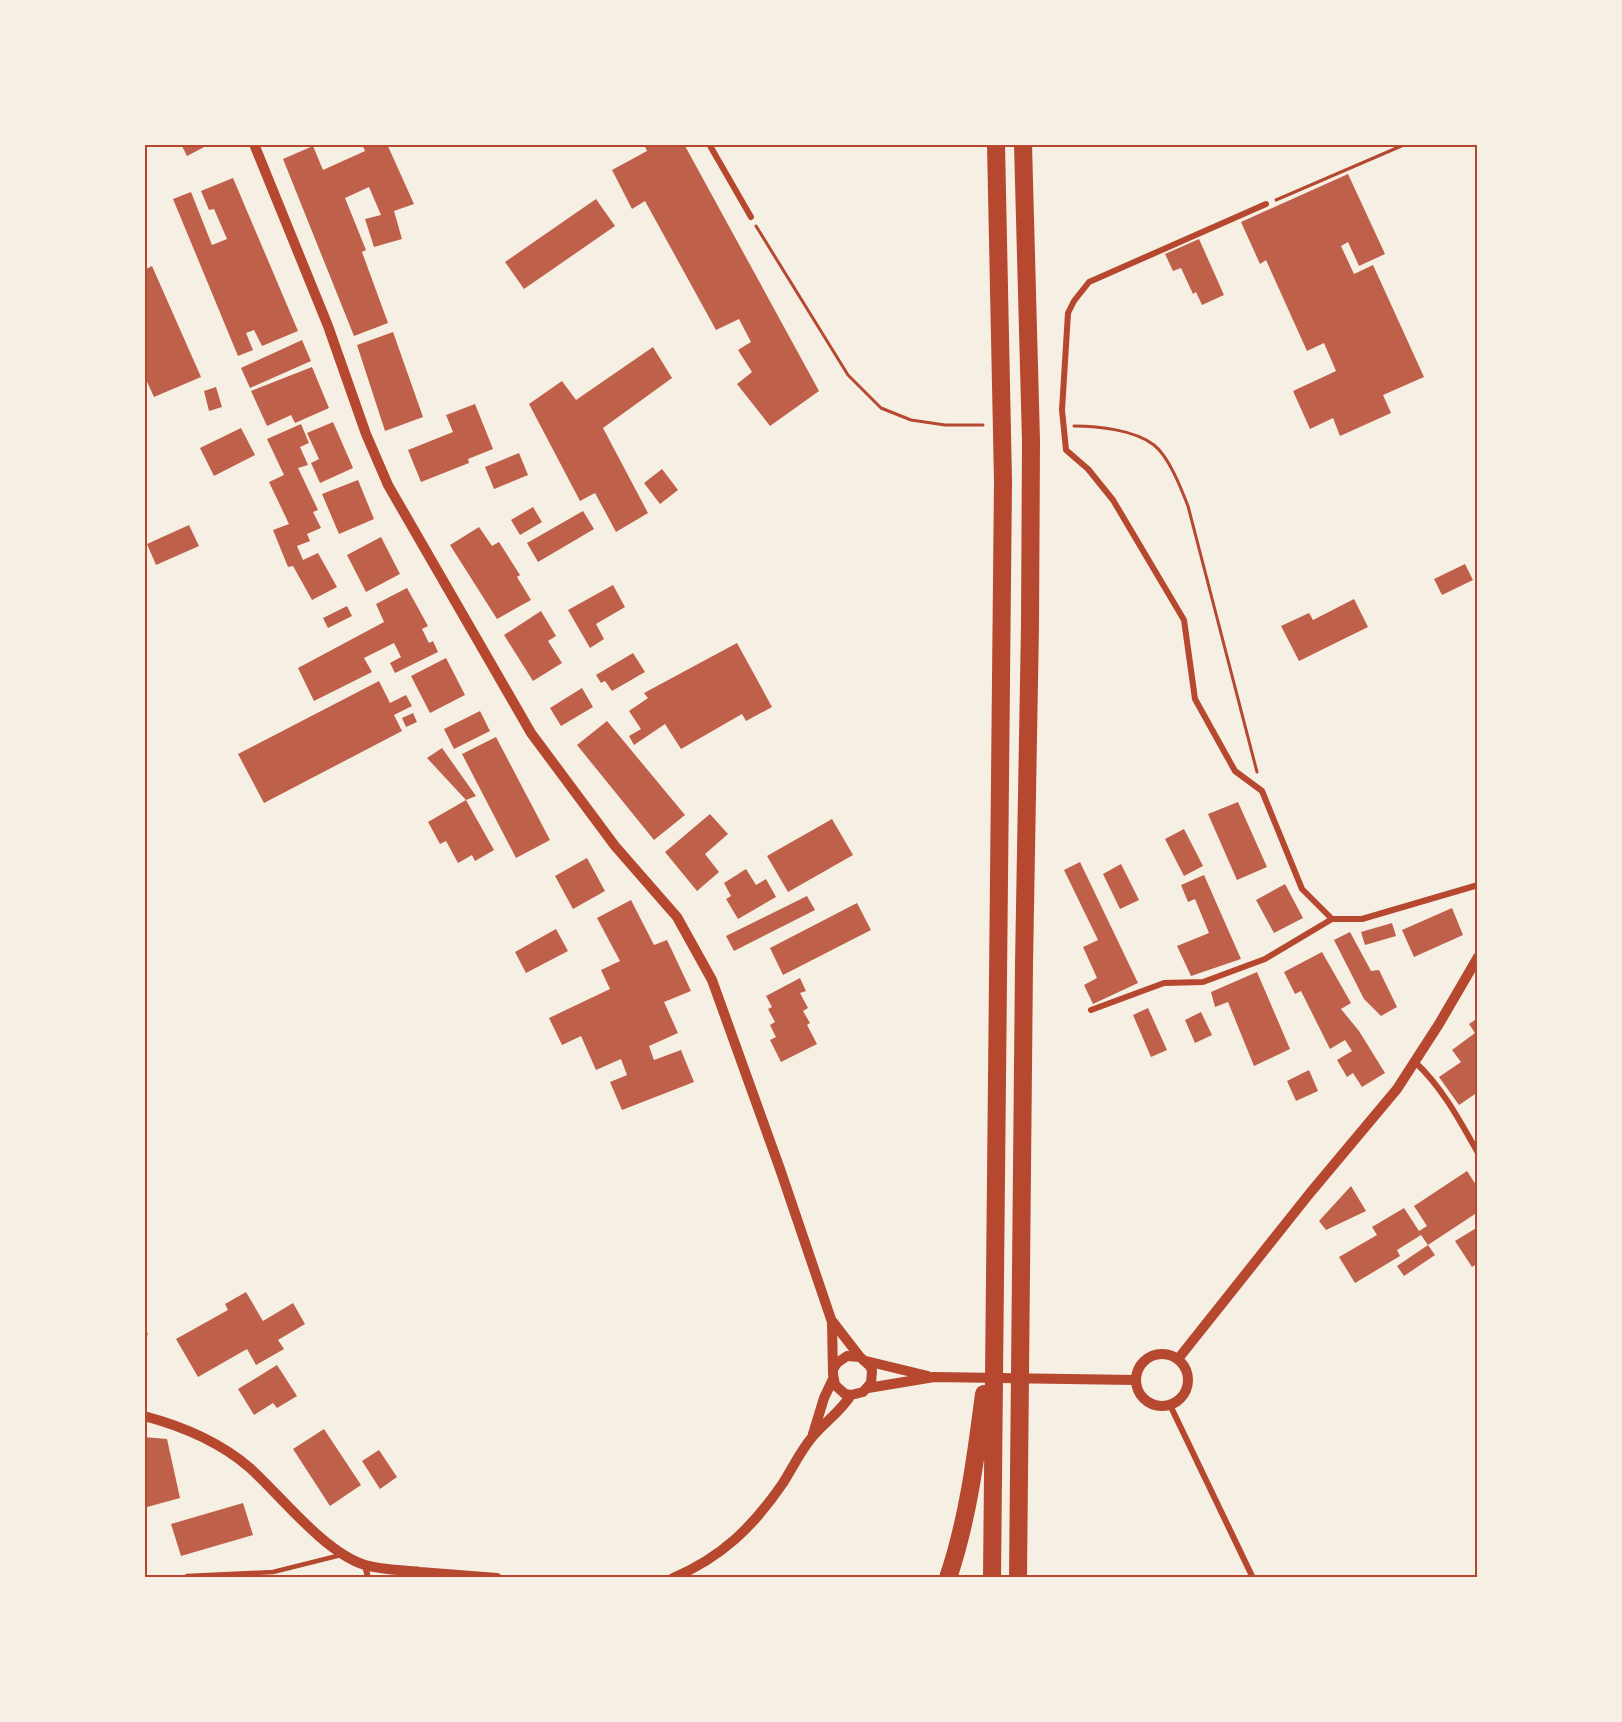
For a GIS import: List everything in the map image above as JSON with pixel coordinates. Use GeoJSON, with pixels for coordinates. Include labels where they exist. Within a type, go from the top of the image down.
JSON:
{"type":"FeatureCollection","features":[{"type":"Feature","properties":{"kind":"highway"},"geometry":{"type":"LineString","coordinates":[[992,1578],[1003,481],[996,144]]}},
{"type":"Feature","properties":{"kind":"highway"},"geometry":{"type":"LineString","coordinates":[[1018,1578],[1030,591],[1030,429],[1023,144]]}},
{"type":"Feature","properties":{"kind":"highway"},"geometry":{"type":"LineString","coordinates":[[948,1578],[962,1533],[974,1463],[994,1309]]}},
{"type":"Feature","properties":{"kind":"street"},"geometry":{"type":"LineString","coordinates":[[254,144],[328,326],[366,434],[388,485],[531,733],[615,846],[677,917],[712,980],[832,1322],[834,1374],[839,1390],[851,1395],[863,1392],[871,1383],[872,1371],[832,1322]]}},
{"type":"Feature","properties":{"kind":"street"},"geometry":{"type":"LineString","coordinates":[[709,144],[751,217]]}},
{"type":"Feature","properties":{"kind":"street"},"geometry":{"type":"LineString","coordinates":[[1266,204],[1089,282],[1068,313],[1062,410],[1066,450],[1088,469],[1113,500],[1184,620],[1196,699],[1235,771],[1262,791],[1302,889],[1332,919]]}},
{"type":"Feature","properties":{"kind":"street"},"geometry":{"type":"LineString","coordinates":[[1091,1011],[1164,983],[1203,982],[1265,959],[1332,919],[1362,920],[1478,885]]}},
{"type":"Feature","properties":{"kind":"street"},"geometry":{"type":"LineString","coordinates":[[1178,1359],[1310,1193],[1397,1089],[1478,957]]}},
{"type":"Feature","properties":{"kind":"street"},"geometry":{"type":"LineString","coordinates":[[1415,1062],[1457,1115],[1478,1152]]}},
{"type":"Feature","properties":{"kind":"street"},"geometry":{"type":"LineString","coordinates":[[1165,1353],[1178,1359],[1188,1372],[1187,1389],[1183,1396],[1170,1405],[1162,1406],[1147,1401],[1141,1395],[1135,1380],[1139,1366],[1150,1356],[1165,1353]]}},
{"type":"Feature","properties":{"kind":"street"},"geometry":{"type":"LineString","coordinates":[[812,1437],[824,1398],[842,1359],[854,1356],[934,1377]]}},
{"type":"Feature","properties":{"kind":"street"},"geometry":{"type":"LineString","coordinates":[[868,1388],[934,1377],[1135,1380]]}},
{"type":"Feature","properties":{"kind":"street"},"geometry":{"type":"LineString","coordinates":[[673,1578],[712,1558],[733,1542],[765,1507],[812,1437],[847,1402],[851,1395]]}},
{"type":"Feature","properties":{"kind":"street"},"geometry":{"type":"LineString","coordinates":[[1170,1405],[1253,1578]]}},
{"type":"Feature","properties":{"kind":"street"},"geometry":{"type":"LineString","coordinates":[[144,1416],[192,1432],[231,1454],[248,1467],[326,1542],[365,1565],[397,1570],[497,1578]]}},
{"type":"Feature","properties":{"kind":"street"},"geometry":{"type":"LineString","coordinates":[[365,1565],[368,1578]]}},
{"type":"Feature","properties":{"kind":"lane"},"geometry":{"type":"LineString","coordinates":[[187,1576],[273,1572],[343,1554]]}},
{"type":"Feature","properties":{"kind":"path"},"geometry":{"type":"LineString","coordinates":[[1266,204],[1406,144]]}},
{"type":"Feature","properties":{"kind":"path"},"geometry":{"type":"LineString","coordinates":[[751,217],[848,375],[881,408],[911,420],[945,425]]}},
{"type":"Feature","properties":{"kind":"path"},"geometry":{"type":"LineString","coordinates":[[1088,426],[1127,432],[1155,446],[1175,473],[1188,506],[1242,722],[1262,791]]}},
{"type":"Feature","properties":{"kind":"building"},"geometry":{"type":"Polygon","coordinates":[[[181,144],[210,144],[187,156],[181,144]]]}},
{"type":"Feature","properties":{"kind":"building"},"geometry":{"type":"Polygon","coordinates":[[[362,144],[387,144],[414,204],[394,211],[402,239],[374,247],[365,219],[381,215],[369,187],[345,198],[366,250],[362,252],[388,323],[354,336],[283,159],[313,146],[323,170],[365,151],[362,144]]]}},
{"type":"Feature","properties":{"kind":"building"},"geometry":{"type":"Polygon","coordinates":[[[644,144],[684,144],[819,391],[770,426],[737,384],[752,372],[738,350],[751,342],[739,319],[716,330],[645,201],[632,209],[612,170],[647,151],[644,144]]]}},
{"type":"Feature","properties":{"kind":"building"},"geometry":{"type":"Polygon","coordinates":[[[1348,174],[1385,254],[1359,266],[1348,242],[1341,246],[1354,274],[1373,265],[1424,377],[1383,395],[1391,413],[1340,436],[1333,418],[1310,429],[1293,391],[1336,371],[1324,343],[1307,351],[1266,260],[1260,264],[1241,222],[1348,174]]]}},
{"type":"Feature","properties":{"kind":"building"},"geometry":{"type":"Polygon","coordinates":[[[233,178],[298,331],[262,346],[254,330],[246,333],[253,350],[238,356],[173,199],[191,192],[212,245],[227,239],[214,209],[209,210],[201,191],[233,178]]]}},
{"type":"Feature","properties":{"kind":"building"},"geometry":{"type":"Polygon","coordinates":[[[596,199],[615,226],[524,289],[505,262],[596,199]]]}},
{"type":"Feature","properties":{"kind":"building"},"geometry":{"type":"Polygon","coordinates":[[[1199,239],[1224,295],[1202,305],[1196,292],[1193,294],[1181,268],[1173,271],[1165,254],[1199,239]]]}},
{"type":"Feature","properties":{"kind":"building"},"geometry":{"type":"Polygon","coordinates":[[[152,266],[201,377],[154,397],[144,375],[144,270],[152,266]]]}},
{"type":"Feature","properties":{"kind":"building"},"geometry":{"type":"Polygon","coordinates":[[[393,332],[423,417],[385,431],[357,345],[393,332]]]}},
{"type":"Feature","properties":{"kind":"building"},"geometry":{"type":"Polygon","coordinates":[[[302,340],[311,361],[250,388],[241,368],[302,340]]]}},
{"type":"Feature","properties":{"kind":"building"},"geometry":{"type":"Polygon","coordinates":[[[653,347],[672,378],[603,428],[648,513],[616,532],[595,493],[580,501],[529,404],[562,381],[576,400],[653,347]]]}},
{"type":"Feature","properties":{"kind":"building"},"geometry":{"type":"Polygon","coordinates":[[[312,367],[329,408],[295,423],[291,415],[267,426],[251,391],[312,367]]]}},
{"type":"Feature","properties":{"kind":"building"},"geometry":{"type":"Polygon","coordinates":[[[216,387],[222,407],[209,411],[204,391],[216,387]]]}},
{"type":"Feature","properties":{"kind":"building"},"geometry":{"type":"Polygon","coordinates":[[[475,404],[493,449],[468,459],[469,463],[421,482],[408,450],[453,432],[446,415],[475,404]]]}},
{"type":"Feature","properties":{"kind":"building"},"geometry":{"type":"Polygon","coordinates":[[[333,422],[353,468],[320,483],[311,463],[319,459],[307,433],[333,422]]]}},
{"type":"Feature","properties":{"kind":"building"},"geometry":{"type":"Polygon","coordinates":[[[301,424],[309,443],[300,447],[308,465],[298,468],[318,510],[313,512],[321,528],[307,534],[310,541],[297,546],[303,560],[318,553],[337,587],[312,600],[293,566],[288,567],[273,530],[289,524],[269,482],[284,475],[267,439],[301,424]]]}},
{"type":"Feature","properties":{"kind":"building"},"geometry":{"type":"Polygon","coordinates":[[[241,428],[255,455],[214,476],[200,448],[241,428]]]}},
{"type":"Feature","properties":{"kind":"building"},"geometry":{"type":"Polygon","coordinates":[[[519,453],[528,475],[494,489],[485,467],[519,453]]]}},
{"type":"Feature","properties":{"kind":"building"},"geometry":{"type":"Polygon","coordinates":[[[662,469],[678,490],[660,504],[644,483],[662,469]]]}},
{"type":"Feature","properties":{"kind":"building"},"geometry":{"type":"Polygon","coordinates":[[[358,480],[374,519],[339,534],[322,494],[358,480]]]}},
{"type":"Feature","properties":{"kind":"building"},"geometry":{"type":"Polygon","coordinates":[[[533,507],[542,522],[520,535],[511,520],[533,507]]]}},
{"type":"Feature","properties":{"kind":"building"},"geometry":{"type":"Polygon","coordinates":[[[583,511],[594,529],[538,562],[527,543],[583,511]]]}},
{"type":"Feature","properties":{"kind":"building"},"geometry":{"type":"Polygon","coordinates":[[[189,525],[199,546],[156,565],[147,544],[189,525]]]}},
{"type":"Feature","properties":{"kind":"building"},"geometry":{"type":"Polygon","coordinates":[[[479,527],[492,546],[499,542],[520,575],[517,577],[531,600],[497,619],[450,545],[479,527]]]}},
{"type":"Feature","properties":{"kind":"building"},"geometry":{"type":"Polygon","coordinates":[[[381,537],[400,574],[366,592],[347,555],[381,537]]]}},
{"type":"Feature","properties":{"kind":"building"},"geometry":{"type":"Polygon","coordinates":[[[1465,564],[1473,580],[1442,595],[1434,579],[1465,564]]]}},
{"type":"Feature","properties":{"kind":"building"},"geometry":{"type":"Polygon","coordinates":[[[613,585],[625,607],[596,624],[604,639],[590,648],[568,610],[613,585]]]}},
{"type":"Feature","properties":{"kind":"building"},"geometry":{"type":"Polygon","coordinates":[[[407,588],[428,626],[422,629],[429,643],[433,641],[438,652],[395,673],[390,663],[401,657],[394,643],[364,658],[372,672],[314,701],[298,668],[384,622],[376,604],[407,588]]]}},
{"type":"Feature","properties":{"kind":"building"},"geometry":{"type":"Polygon","coordinates":[[[1354,599],[1368,627],[1299,661],[1281,626],[1309,613],[1313,620],[1354,599]]]}},
{"type":"Feature","properties":{"kind":"building"},"geometry":{"type":"Polygon","coordinates":[[[347,606],[352,616],[328,628],[323,618],[347,606]]]}},
{"type":"Feature","properties":{"kind":"building"},"geometry":{"type":"Polygon","coordinates":[[[541,611],[556,636],[548,641],[562,663],[533,681],[504,635],[541,611]]]}},
{"type":"Feature","properties":{"kind":"building"},"geometry":{"type":"Polygon","coordinates":[[[737,643],[772,707],[746,721],[742,714],[681,749],[665,724],[634,745],[629,736],[641,729],[629,711],[648,698],[644,693],[737,643]]]}},
{"type":"Feature","properties":{"kind":"building"},"geometry":{"type":"Polygon","coordinates":[[[633,653],[645,672],[612,691],[605,681],[601,683],[596,675],[633,653]]]}},
{"type":"Feature","properties":{"kind":"building"},"geometry":{"type":"Polygon","coordinates":[[[446,658],[465,695],[430,713],[411,676],[446,658]]]}},
{"type":"Feature","properties":{"kind":"building"},"geometry":{"type":"Polygon","coordinates":[[[379,681],[390,703],[406,695],[412,706],[394,715],[402,731],[264,803],[238,754],[379,681]]]}},
{"type":"Feature","properties":{"kind":"building"},"geometry":{"type":"Polygon","coordinates":[[[582,688],[593,707],[561,726],[550,708],[582,688]]]}},
{"type":"Feature","properties":{"kind":"building"},"geometry":{"type":"Polygon","coordinates":[[[480,711],[490,731],[454,749],[444,729],[480,711]]]}},
{"type":"Feature","properties":{"kind":"building"},"geometry":{"type":"Polygon","coordinates":[[[413,713],[417,722],[406,727],[402,718],[413,713]]]}},
{"type":"Feature","properties":{"kind":"building"},"geometry":{"type":"Polygon","coordinates":[[[607,721],[685,815],[654,840],[577,745],[607,721]]]}},
{"type":"Feature","properties":{"kind":"building"},"geometry":{"type":"Polygon","coordinates":[[[496,737],[550,840],[516,858],[462,754],[496,737]]]}},
{"type":"Feature","properties":{"kind":"building"},"geometry":{"type":"Polygon","coordinates":[[[442,748],[476,796],[466,800],[427,758],[442,748]]]}},
{"type":"Feature","properties":{"kind":"building"},"geometry":{"type":"Polygon","coordinates":[[[466,800],[494,850],[475,861],[472,855],[458,863],[446,841],[440,844],[428,822],[466,800]]]}},
{"type":"Feature","properties":{"kind":"building"},"geometry":{"type":"Polygon","coordinates":[[[1238,802],[1267,867],[1237,880],[1208,814],[1238,802]]]}},
{"type":"Feature","properties":{"kind":"building"},"geometry":{"type":"Polygon","coordinates":[[[710,814],[728,834],[705,854],[719,872],[697,891],[665,852],[710,814]]]}},
{"type":"Feature","properties":{"kind":"building"},"geometry":{"type":"Polygon","coordinates":[[[832,819],[853,855],[788,892],[767,856],[832,819]]]}},
{"type":"Feature","properties":{"kind":"building"},"geometry":{"type":"Polygon","coordinates":[[[1184,829],[1203,866],[1184,876],[1165,839],[1184,829]]]}},
{"type":"Feature","properties":{"kind":"building"},"geometry":{"type":"Polygon","coordinates":[[[587,858],[605,891],[573,909],[555,876],[587,858]]]}},
{"type":"Feature","properties":{"kind":"building"},"geometry":{"type":"Polygon","coordinates":[[[1080,862],[1138,983],[1093,1004],[1084,985],[1097,978],[1083,947],[1098,940],[1064,870],[1080,862]]]}},
{"type":"Feature","properties":{"kind":"building"},"geometry":{"type":"Polygon","coordinates":[[[1121,864],[1139,900],[1120,909],[1103,874],[1121,864]]]}},
{"type":"Feature","properties":{"kind":"building"},"geometry":{"type":"Polygon","coordinates":[[[746,869],[756,885],[766,879],[776,897],[738,919],[726,899],[731,896],[724,883],[746,869]]]}},
{"type":"Feature","properties":{"kind":"building"},"geometry":{"type":"Polygon","coordinates":[[[1204,875],[1241,959],[1191,976],[1177,946],[1209,933],[1195,899],[1188,902],[1181,885],[1204,875]]]}},
{"type":"Feature","properties":{"kind":"building"},"geometry":{"type":"Polygon","coordinates":[[[1285,884],[1303,918],[1274,933],[1256,900],[1285,884]]]}},
{"type":"Feature","properties":{"kind":"building"},"geometry":{"type":"Polygon","coordinates":[[[807,896],[815,910],[734,951],[726,936],[807,896]]]}},
{"type":"Feature","properties":{"kind":"building"},"geometry":{"type":"Polygon","coordinates":[[[631,900],[654,945],[667,940],[691,991],[664,1002],[678,1033],[649,1046],[654,1060],[681,1050],[694,1082],[622,1110],[610,1082],[627,1075],[621,1059],[596,1070],[581,1036],[562,1045],[549,1018],[610,989],[601,970],[620,961],[597,918],[631,900]]]}},
{"type":"Feature","properties":{"kind":"building"},"geometry":{"type":"Polygon","coordinates":[[[857,903],[871,930],[783,975],[770,948],[857,903]]]}},
{"type":"Feature","properties":{"kind":"building"},"geometry":{"type":"Polygon","coordinates":[[[1452,908],[1463,935],[1414,957],[1402,930],[1452,908]]]}},
{"type":"Feature","properties":{"kind":"building"},"geometry":{"type":"Polygon","coordinates":[[[1392,923],[1396,936],[1365,945],[1361,932],[1392,923]]]}},
{"type":"Feature","properties":{"kind":"building"},"geometry":{"type":"Polygon","coordinates":[[[556,929],[568,951],[526,973],[515,952],[556,929]]]}},
{"type":"Feature","properties":{"kind":"building"},"geometry":{"type":"Polygon","coordinates":[[[1350,932],[1371,971],[1379,970],[1397,1007],[1381,1016],[1364,999],[1334,940],[1350,932]]]}},
{"type":"Feature","properties":{"kind":"building"},"geometry":{"type":"Polygon","coordinates":[[[1322,952],[1351,1003],[1341,1009],[1359,1031],[1385,1073],[1362,1087],[1353,1073],[1347,1077],[1337,1060],[1352,1051],[1345,1040],[1330,1049],[1301,991],[1295,994],[1284,972],[1322,952]]]}},
{"type":"Feature","properties":{"kind":"building"},"geometry":{"type":"Polygon","coordinates":[[[1257,972],[1290,1049],[1254,1066],[1228,1002],[1215,1007],[1211,992],[1257,972]]]}},
{"type":"Feature","properties":{"kind":"building"},"geometry":{"type":"Polygon","coordinates":[[[800,978],[806,991],[800,993],[808,1008],[803,1011],[817,1044],[781,1062],[770,1040],[776,1037],[770,1025],[775,1022],[768,1009],[772,1007],[766,996],[800,978]]]}},
{"type":"Feature","properties":{"kind":"building"},"geometry":{"type":"Polygon","coordinates":[[[1148,1008],[1167,1050],[1151,1057],[1133,1015],[1148,1008]]]}},
{"type":"Feature","properties":{"kind":"building"},"geometry":{"type":"Polygon","coordinates":[[[1201,1012],[1212,1035],[1195,1043],[1185,1020],[1201,1012]]]}},
{"type":"Feature","properties":{"kind":"building"},"geometry":{"type":"Polygon","coordinates":[[[1478,1018],[1478,1092],[1459,1105],[1439,1077],[1461,1062],[1452,1050],[1475,1033],[1469,1024],[1478,1018]]]}},
{"type":"Feature","properties":{"kind":"building"},"geometry":{"type":"Polygon","coordinates":[[[1309,1070],[1318,1091],[1296,1101],[1287,1081],[1309,1070]]]}},
{"type":"Feature","properties":{"kind":"building"},"geometry":{"type":"Polygon","coordinates":[[[1467,1171],[1478,1188],[1478,1212],[1428,1245],[1421,1235],[1397,1250],[1400,1256],[1355,1283],[1339,1257],[1377,1235],[1372,1227],[1404,1208],[1419,1231],[1427,1226],[1414,1206],[1467,1171]]]}},
{"type":"Feature","properties":{"kind":"building"},"geometry":{"type":"Polygon","coordinates":[[[1351,1186],[1366,1211],[1326,1230],[1319,1221],[1351,1186]]]}},
{"type":"Feature","properties":{"kind":"building"},"geometry":{"type":"Polygon","coordinates":[[[1478,1227],[1478,1263],[1472,1267],[1455,1241],[1478,1227]]]}},
{"type":"Feature","properties":{"kind":"building"},"geometry":{"type":"Polygon","coordinates":[[[1428,1245],[1435,1255],[1404,1276],[1397,1266],[1428,1245]]]}},
{"type":"Feature","properties":{"kind":"building"},"geometry":{"type":"Polygon","coordinates":[[[246,1292],[263,1321],[293,1303],[305,1324],[278,1340],[284,1349],[256,1365],[247,1349],[198,1377],[176,1339],[228,1310],[225,1304],[246,1292]]]}},
{"type":"Feature","properties":{"kind":"building"},"geometry":{"type":"Polygon","coordinates":[[[144,1321],[148,1335],[144,1336],[144,1321]]]}},
{"type":"Feature","properties":{"kind":"building"},"geometry":{"type":"Polygon","coordinates":[[[277,1365],[297,1396],[277,1408],[273,1403],[254,1415],[238,1389],[277,1365]]]}},
{"type":"Feature","properties":{"kind":"building"},"geometry":{"type":"Polygon","coordinates":[[[324,1429],[361,1485],[330,1506],[293,1449],[324,1429]]]}},
{"type":"Feature","properties":{"kind":"building"},"geometry":{"type":"Polygon","coordinates":[[[144,1437],[167,1439],[180,1498],[147,1507],[144,1491],[144,1437]]]}},
{"type":"Feature","properties":{"kind":"building"},"geometry":{"type":"Polygon","coordinates":[[[379,1450],[397,1477],[380,1489],[362,1461],[379,1450]]]}},
{"type":"Feature","properties":{"kind":"building"},"geometry":{"type":"Polygon","coordinates":[[[243,1503],[253,1535],[181,1556],[171,1524],[243,1503]]]}}]}
